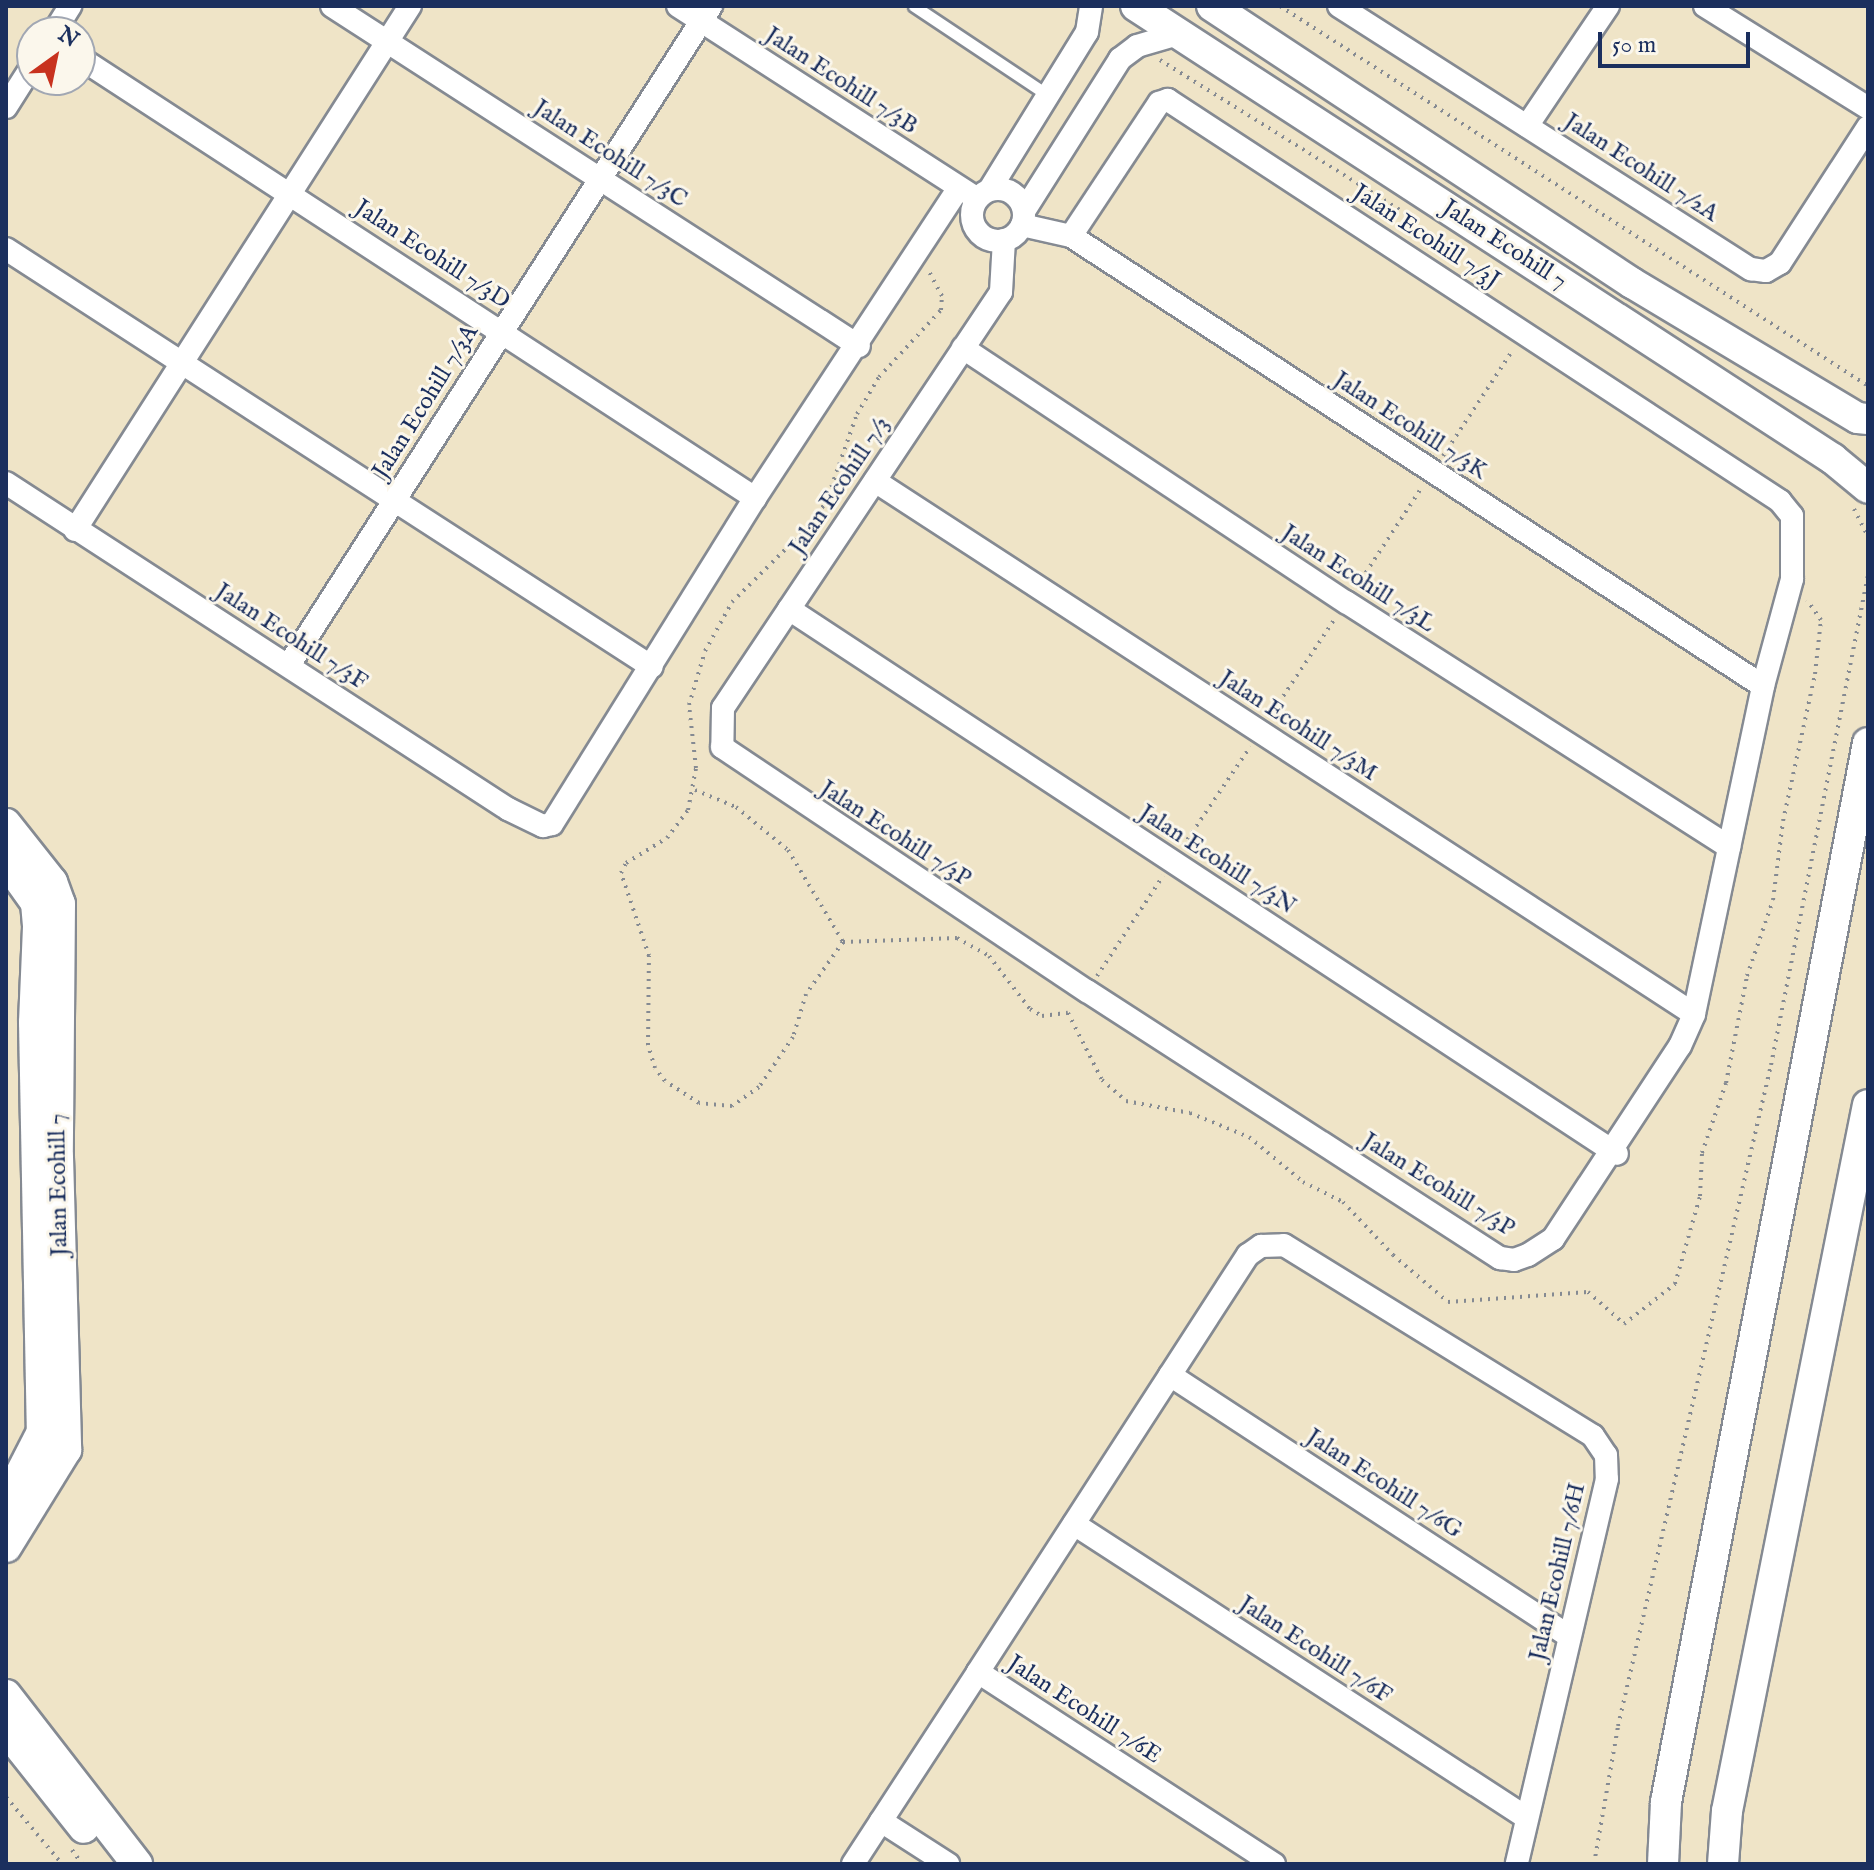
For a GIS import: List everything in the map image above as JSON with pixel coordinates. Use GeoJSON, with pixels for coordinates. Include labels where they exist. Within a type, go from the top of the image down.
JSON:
{"type":"FeatureCollection","features":[{"type":"Feature","properties":{"kind":"street","name":"Jalan Ecohill 7/3C"},"geometry":{"type":"LineString","coordinates":[[332,6],[859,346]]}},
{"type":"Feature","properties":{"kind":"street"},"geometry":{"type":"LineString","coordinates":[[75,530],[410,6]]}},
{"type":"Feature","properties":{"kind":"street","name":"Jalan Ecohill 7/3B"},"geometry":{"type":"LineString","coordinates":[[678,6],[706,13],[975,192]]}},
{"type":"Feature","properties":{"kind":"street"},"geometry":{"type":"LineString","coordinates":[[6,249],[652,667],[755,498],[859,346],[1049,96],[1087,32],[1091,6]]}},
{"type":"Feature","properties":{"kind":"street","name":"Jalan Ecohill 7"},"geometry":{"type":"LineString","coordinates":[[1136,6],[1833,459],[1868,488]]}},
{"type":"Feature","properties":{"kind":"street","name":"Jalan Ecohill 7"},"geometry":{"type":"LineString","coordinates":[[1212,6],[1632,283],[1865,420]]}},
{"type":"Feature","properties":{"kind":"street","name":"Jalan Ecohill 7/2A"},"geometry":{"type":"LineString","coordinates":[[1339,6],[1751,269],[1766,271],[1780,263],[1868,127]]}},
{"type":"Feature","properties":{"kind":"street"},"geometry":{"type":"LineString","coordinates":[[1527,126],[1608,6]]}},
{"type":"Feature","properties":{"kind":"street"},"geometry":{"type":"LineString","coordinates":[[1705,6],[1868,108]]}},
{"type":"Feature","properties":{"kind":"street","name":"Jalan Ecohill 7/3A"},"geometry":{"type":"LineString","coordinates":[[289,665],[706,13]]}},
{"type":"Feature","properties":{"kind":"street"},"geometry":{"type":"LineString","coordinates":[[975,192],[971,214],[976,230],[989,240],[1004,240],[1023,218],[1120,59],[1137,46],[1178,34]]}},
{"type":"Feature","properties":{"kind":"street","name":"Jalan Ecohill 7/3D"},"geometry":{"type":"LineString","coordinates":[[96,68],[755,498]]}},
{"type":"Feature","properties":{"kind":"street","name":"Jalan Ecohill 7/3J"},"geometry":{"type":"LineString","coordinates":[[1071,236],[1159,103],[1168,100],[1780,501],[1792,516]]}},
{"type":"Feature","properties":{"kind":"street"},"geometry":{"type":"LineString","coordinates":[[975,192],[1012,192],[1023,218]]}},
{"type":"Feature","properties":{"kind":"street","name":"Jalan Ecohill 7/3K"},"geometry":{"type":"LineString","coordinates":[[1023,218],[1071,236],[1763,686]]}},
{"type":"Feature","properties":{"kind":"street","name":"Jalan Ecohill 7/3"},"geometry":{"type":"LineString","coordinates":[[730,757],[720,737],[723,708],[1001,292],[1004,240]]}},
{"type":"Feature","properties":{"kind":"street","name":"Jalan Ecohill 7/3L"},"geometry":{"type":"LineString","coordinates":[[963,348],[1346,602],[1729,847]]}},
{"type":"Feature","properties":{"kind":"street"},"geometry":{"type":"LineString","coordinates":[[1833,459],[1868,477]]}},
{"type":"Feature","properties":{"kind":"street","name":"Jalan Ecohill 7/3M"},"geometry":{"type":"LineString","coordinates":[[875,481],[1694,1014]]}},
{"type":"Feature","properties":{"kind":"street","name":"Jalan Ecohill 7/3F"},"geometry":{"type":"LineString","coordinates":[[6,483],[508,809],[543,826],[552,824],[652,667]]}},
{"type":"Feature","properties":{"kind":"street","name":"Jalan Ecohill 7/3P"},"geometry":{"type":"LineString","coordinates":[[730,757],[1500,1258],[1514,1260],[1553,1239],[1614,1152],[1680,1046],[1694,1014],[1763,686],[1792,579],[1792,516]]}},
{"type":"Feature","properties":{"kind":"street","name":"Jalan Ecohill 7/3N"},"geometry":{"type":"LineString","coordinates":[[789,609],[1614,1152]]}},
{"type":"Feature","properties":{"kind":"street"},"geometry":{"type":"LineString","coordinates":[[1663,1864],[1666,1802],[1868,743]]}},
{"type":"Feature","properties":{"kind":"street","name":"Jalan Ecohill 7"},"geometry":{"type":"LineString","coordinates":[[6,824],[52,882],[60,904],[58,1157],[66,1450],[6,1547]]}},
{"type":"Feature","properties":{"kind":"street"},"geometry":{"type":"LineString","coordinates":[[6,861],[36,903],[38,927],[34,1022],[42,1432],[6,1502]]}},
{"type":"Feature","properties":{"kind":"street"},"geometry":{"type":"LineString","coordinates":[[1723,1864],[1727,1811],[1868,1105]]}},
{"type":"Feature","properties":{"kind":"street","name":"Jalan Ecohill 7/6H"},"geometry":{"type":"LineString","coordinates":[[1170,1375],[1248,1255],[1261,1246],[1284,1245],[1593,1436],[1606,1455],[1607,1479],[1517,1864]]}},
{"type":"Feature","properties":{"kind":"street"},"geometry":{"type":"LineString","coordinates":[[978,1672],[1170,1375]]}},
{"type":"Feature","properties":{"kind":"street","name":"Jalan Ecohill 7/6G"},"geometry":{"type":"LineString","coordinates":[[1170,1375],[1569,1636]]}},
{"type":"Feature","properties":{"kind":"street","name":"Jalan Ecohill 7/6F"},"geometry":{"type":"LineString","coordinates":[[1074,1524],[1527,1818]]}},
{"type":"Feature","properties":{"kind":"street","name":"Jalan Ecohill 7/6E"},"geometry":{"type":"LineString","coordinates":[[853,1864],[978,1672],[1274,1864]]}},
{"type":"Feature","properties":{"kind":"street"},"geometry":{"type":"LineString","coordinates":[[6,1695],[137,1864]]}},
{"type":"Feature","properties":{"kind":"street"},"geometry":{"type":"LineString","coordinates":[[7,1734],[112,1864]]}},
{"type":"Feature","properties":{"kind":"street"},"geometry":{"type":"LineString","coordinates":[[881,1821],[948,1864]]}},
{"type":"Feature","properties":{"kind":"lane"},"geometry":{"type":"LineString","coordinates":[[914,6],[1049,96]]}},
{"type":"Feature","properties":{"kind":"path"},"geometry":{"type":"LineString","coordinates":[[1280,6],[1868,386]]}},
{"type":"Feature","properties":{"kind":"path"},"geometry":{"type":"LineString","coordinates":[[695,790],[736,807],[788,850],[843,942],[957,938],[989,956],[1030,1009],[1042,1016],[1068,1013],[1089,992],[1525,333]]}},
{"type":"Feature","properties":{"kind":"path"},"geometry":{"type":"LineString","coordinates":[[1594,1864],[1618,1726],[1771,1065],[1868,576]]}},
{"type":"Feature","properties":{"kind":"path"},"geometry":{"type":"LineString","coordinates":[[1068,1013],[1102,1080],[1126,1101],[1201,1116],[1249,1137],[1303,1182],[1343,1202],[1393,1255],[1448,1302],[1588,1292],[1624,1324],[1675,1284],[1700,1196],[1702,1153],[1726,1083],[1747,976],[1773,900],[1821,620],[1792,579]]}},
{"type":"Feature","properties":{"kind":"path"},"geometry":{"type":"LineString","coordinates":[[6,1797],[62,1864]]}}]}
